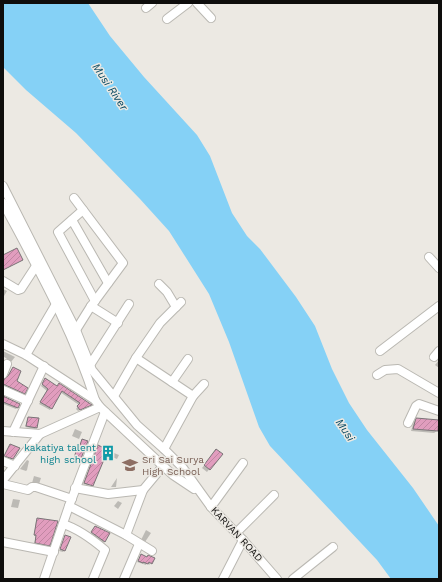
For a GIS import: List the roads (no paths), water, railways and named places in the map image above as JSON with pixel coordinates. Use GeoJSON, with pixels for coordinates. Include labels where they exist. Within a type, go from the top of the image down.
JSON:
{"type":"FeatureCollection","features":[{"type":"Feature","properties":{"kind":"street"},"geometry":{"type":"LineString","coordinates":[[167,19],[188,3]]}},
{"type":"Feature","properties":{"kind":"street"},"geometry":{"type":"LineString","coordinates":[[197,3],[211,18]]}},
{"type":"Feature","properties":{"kind":"street","name":"KARVAN ROAD"},"geometry":{"type":"LineString","coordinates":[[3,186],[76,330],[90,365],[111,394],[137,425],[183,468],[211,507],[243,540],[277,579]]}},
{"type":"Feature","properties":{"kind":"street"},"geometry":{"type":"LineString","coordinates":[[74,198],[123,262],[76,330]]}},
{"type":"Feature","properties":{"kind":"street"},"geometry":{"type":"LineString","coordinates":[[3,203],[56,304],[86,371],[95,400]]}},
{"type":"Feature","properties":{"kind":"street"},"geometry":{"type":"LineString","coordinates":[[83,210],[58,232],[93,304],[118,323]]}},
{"type":"Feature","properties":{"kind":"street"},"geometry":{"type":"LineString","coordinates":[[72,220],[108,283]]}},
{"type":"Feature","properties":{"kind":"street"},"geometry":{"type":"LineString","coordinates":[[429,257],[439,268]]}},
{"type":"Feature","properties":{"kind":"street"},"geometry":{"type":"LineString","coordinates":[[3,281],[18,290],[21,289],[36,266]]}},
{"type":"Feature","properties":{"kind":"street"},"geometry":{"type":"LineString","coordinates":[[95,400],[101,392],[111,394],[160,323],[178,304],[159,284]]}},
{"type":"Feature","properties":{"kind":"street"},"geometry":{"type":"LineString","coordinates":[[26,355],[56,304]]}},
{"type":"Feature","properties":{"kind":"street"},"geometry":{"type":"LineString","coordinates":[[90,365],[130,304]]}},
{"type":"Feature","properties":{"kind":"street"},"geometry":{"type":"LineString","coordinates":[[380,351],[439,306]]}},
{"type":"Feature","properties":{"kind":"street","name":"KARVAN ROAD"},"geometry":{"type":"LineString","coordinates":[[3,344],[26,355],[95,400],[103,410],[173,475],[197,489]]}},
{"type":"Feature","properties":{"kind":"street"},"geometry":{"type":"LineString","coordinates":[[136,358],[193,396]]}},
{"type":"Feature","properties":{"kind":"street"},"geometry":{"type":"LineString","coordinates":[[172,382],[188,359]]}},
{"type":"Feature","properties":{"kind":"street"},"geometry":{"type":"LineString","coordinates":[[3,374],[8,364]]}},
{"type":"Feature","properties":{"kind":"street"},"geometry":{"type":"LineString","coordinates":[[13,432],[44,366]]}},
{"type":"Feature","properties":{"kind":"street"},"geometry":{"type":"LineString","coordinates":[[377,375],[385,370],[398,369],[439,393]]}},
{"type":"Feature","properties":{"kind":"street"},"geometry":{"type":"LineString","coordinates":[[164,449],[193,396],[204,384]]}},
{"type":"Feature","properties":{"kind":"street"},"geometry":{"type":"LineString","coordinates":[[3,390],[28,401]]}},
{"type":"Feature","properties":{"kind":"street"},"geometry":{"type":"LineString","coordinates":[[408,423],[416,406],[419,404],[439,411]]}},
{"type":"Feature","properties":{"kind":"street"},"geometry":{"type":"LineString","coordinates":[[3,431],[40,434],[103,410]]}},
{"type":"Feature","properties":{"kind":"street"},"geometry":{"type":"LineString","coordinates":[[44,579],[103,410]]}},
{"type":"Feature","properties":{"kind":"street"},"geometry":{"type":"LineString","coordinates":[[3,480],[40,434]]}},
{"type":"Feature","properties":{"kind":"street"},"geometry":{"type":"LineString","coordinates":[[3,461],[15,466]]}},
{"type":"Feature","properties":{"kind":"street"},"geometry":{"type":"LineString","coordinates":[[211,507],[243,463]]}},
{"type":"Feature","properties":{"kind":"street"},"geometry":{"type":"LineString","coordinates":[[126,535],[143,490],[163,466]]}},
{"type":"Feature","properties":{"kind":"street"},"geometry":{"type":"LineString","coordinates":[[3,484],[28,490],[32,487],[36,488],[70,502],[152,551]]}},
{"type":"Feature","properties":{"kind":"street"},"geometry":{"type":"LineString","coordinates":[[75,488],[108,494],[143,490]]}},
{"type":"Feature","properties":{"kind":"street"},"geometry":{"type":"LineString","coordinates":[[236,533],[274,495]]}},
{"type":"Feature","properties":{"kind":"street"},"geometry":{"type":"LineString","coordinates":[[62,524],[73,528],[105,550],[93,579]]}},
{"type":"Feature","properties":{"kind":"street"},"geometry":{"type":"LineString","coordinates":[[223,579],[243,540]]}},
{"type":"Feature","properties":{"kind":"street"},"geometry":{"type":"LineString","coordinates":[[3,542],[54,552]]}},
{"type":"Feature","properties":{"kind":"street"},"geometry":{"type":"LineString","coordinates":[[124,579],[139,544]]}},
{"type":"Feature","properties":{"kind":"street"},"geometry":{"type":"LineString","coordinates":[[293,579],[333,546]]}},
{"type":"Feature","properties":{"kind":"water"},"geometry":{"type":"Polygon","coordinates":[[[3,3],[88,3],[110,36],[144,77],[197,135],[210,156],[232,213],[247,236],[260,249],[296,297],[315,326],[332,369],[349,403],[367,430],[413,488],[439,526],[439,579],[391,579],[377,560],[270,446],[259,427],[229,342],[209,294],[169,231],[76,133],[26,90],[3,67],[3,3]]]}},
{"type":"Feature","properties":{"kind":"place","name":"kakatiya talent high school"},"geometry":{"type":"Point","coordinates":[108,453]}},
{"type":"Feature","properties":{"kind":"place","name":"Sri Sai Surya High School"},"geometry":{"type":"Point","coordinates":[130,465]}},
{"type":"Feature","properties":{"kind":"water label","name":"Musi River"},"geometry":{"type":"Point","coordinates":[110,87]}},
{"type":"Feature","properties":{"kind":"water label","name":"Musi"},"geometry":{"type":"Point","coordinates":[345,430]}}]}
